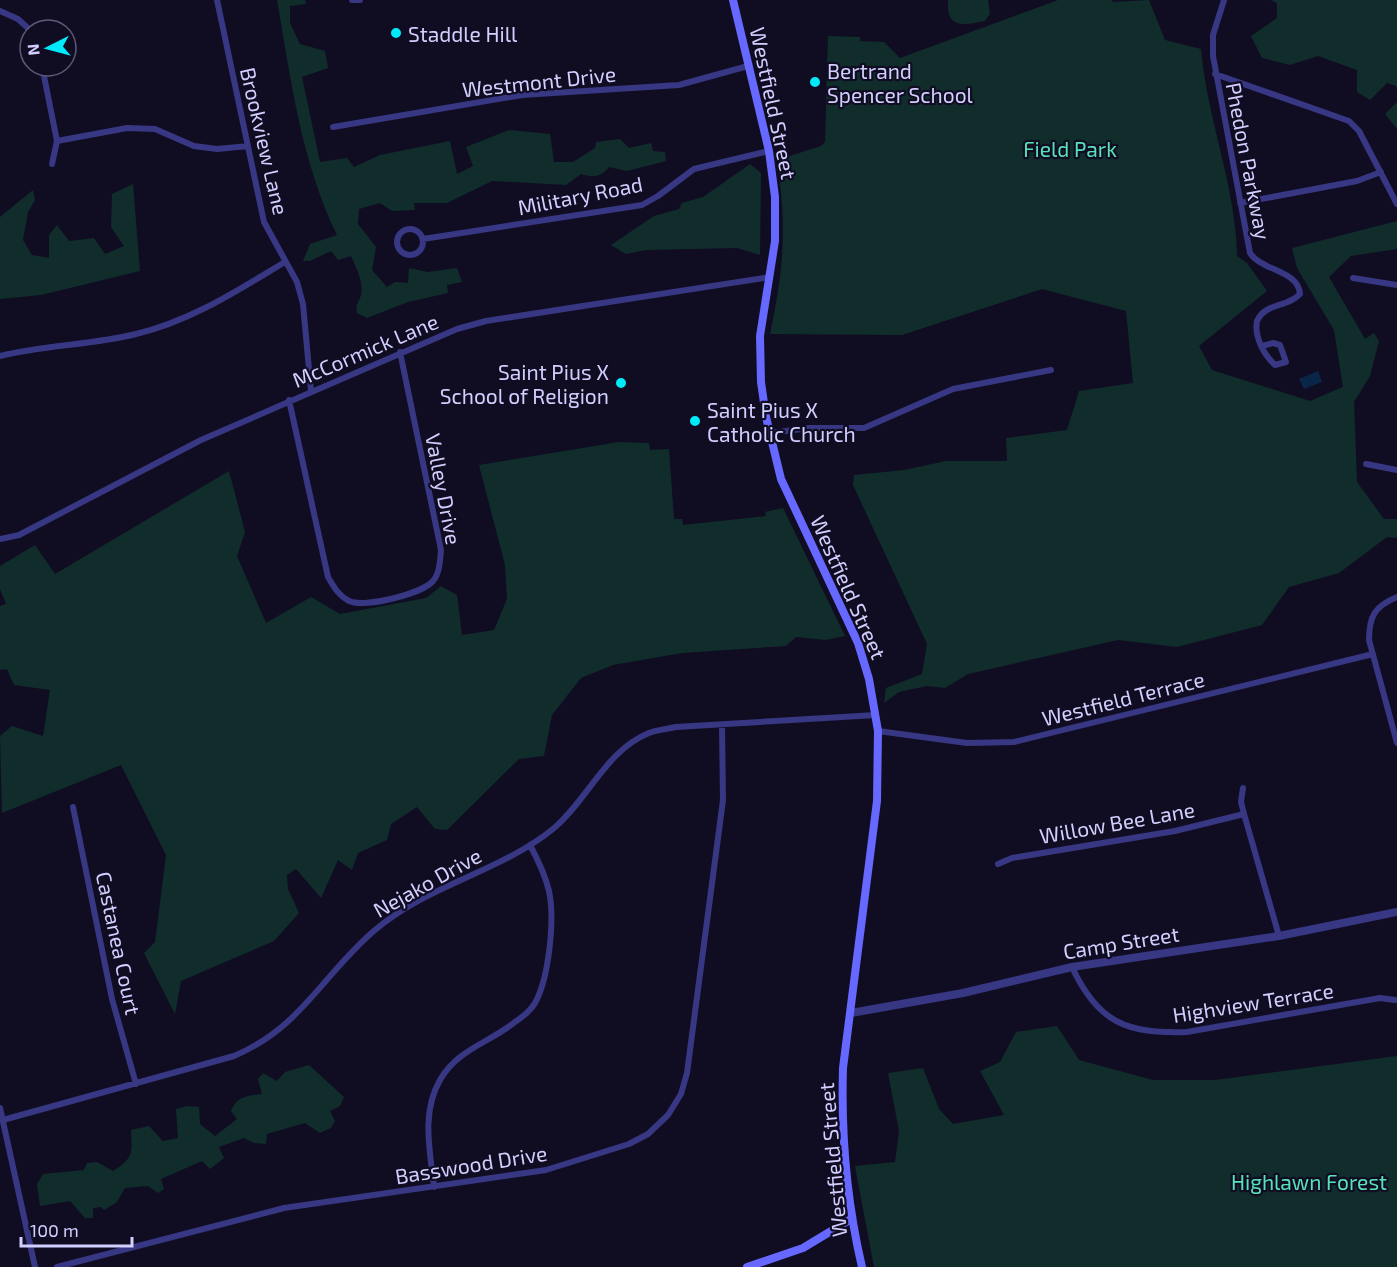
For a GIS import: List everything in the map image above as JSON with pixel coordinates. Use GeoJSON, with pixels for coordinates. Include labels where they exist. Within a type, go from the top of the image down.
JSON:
{"type":"FeatureCollection","features":[{"type":"Feature","properties":{"kind":"main road","name":"Westfield Street"},"geometry":{"type":"LineString","coordinates":[[733,0],[769,151],[775,197],[775,241],[760,336],[762,398],[771,433],[773,454],[781,479],[858,643],[869,679],[878,731],[877,801],[842,1097],[851,1219],[862,1267]]}},
{"type":"Feature","properties":{"kind":"main road"},"geometry":{"type":"LineString","coordinates":[[747,1267],[803,1248],[851,1219]]}},
{"type":"Feature","properties":{"kind":"street","name":"Brookview Lane"},"geometry":{"type":"LineString","coordinates":[[217,0],[264,222],[297,282],[303,304],[311,390]]}},
{"type":"Feature","properties":{"kind":"street"},"geometry":{"type":"LineString","coordinates":[[352,0],[360,0]]}},
{"type":"Feature","properties":{"kind":"street","name":"Phedon Parkway"},"geometry":{"type":"LineString","coordinates":[[1224,0],[1214,35],[1215,74],[1245,233],[1255,260],[1295,280],[1300,294],[1260,314],[1256,329],[1262,346]]}},
{"type":"Feature","properties":{"kind":"street"},"geometry":{"type":"LineString","coordinates":[[0,11],[18,19]]}},
{"type":"Feature","properties":{"kind":"street","name":"Westmont Drive"},"geometry":{"type":"LineString","coordinates":[[333,127],[522,94],[679,85],[748,66]]}},
{"type":"Feature","properties":{"kind":"street"},"geometry":{"type":"LineString","coordinates":[[1215,74],[1349,121],[1359,130],[1397,204]]}},
{"type":"Feature","properties":{"kind":"street"},"geometry":{"type":"LineString","coordinates":[[44,78],[57,141],[52,164]]}},
{"type":"Feature","properties":{"kind":"street"},"geometry":{"type":"LineString","coordinates":[[57,141],[127,128],[155,129],[194,146],[217,149],[248,146]]}},
{"type":"Feature","properties":{"kind":"street","name":"Military Road"},"geometry":{"type":"LineString","coordinates":[[423,239],[642,204],[658,196],[694,169],[769,151]]}},
{"type":"Feature","properties":{"kind":"street"},"geometry":{"type":"LineString","coordinates":[[1240,203],[1358,181],[1381,172]]}},
{"type":"Feature","properties":{"kind":"street","name":"Military Road"},"geometry":{"type":"LineString","coordinates":[[406,229],[417,230],[423,239],[420,250],[414,254],[403,253],[397,244],[398,236],[406,229]]}},
{"type":"Feature","properties":{"kind":"street"},"geometry":{"type":"LineString","coordinates":[[0,356],[135,335],[165,327],[218,302],[285,262]]}},
{"type":"Feature","properties":{"kind":"street","name":"McCormick Lane"},"geometry":{"type":"LineString","coordinates":[[0,539],[19,535],[191,445],[288,400],[430,339],[486,321],[771,277]]}},
{"type":"Feature","properties":{"kind":"street"},"geometry":{"type":"LineString","coordinates":[[1353,278],[1397,285]]}},
{"type":"Feature","properties":{"kind":"street","name":"Valley Drive"},"geometry":{"type":"LineString","coordinates":[[288,400],[328,577],[337,592],[351,602],[367,602],[419,592],[434,581],[440,567],[441,550],[400,352]]}},
{"type":"Feature","properties":{"kind":"street"},"geometry":{"type":"LineString","coordinates":[[771,433],[809,428],[864,428],[954,389],[1051,370]]}},
{"type":"Feature","properties":{"kind":"street"},"geometry":{"type":"LineString","coordinates":[[1366,464],[1397,471]]}},
{"type":"Feature","properties":{"kind":"street"},"geometry":{"type":"LineString","coordinates":[[1397,597],[1385,602],[1373,612],[1369,625],[1373,654],[1397,743]]}},
{"type":"Feature","properties":{"kind":"street","name":"Westfield Terrace"},"geometry":{"type":"LineString","coordinates":[[878,731],[967,743],[1014,742],[1373,654]]}},
{"type":"Feature","properties":{"kind":"street","name":"Nejako Drive"},"geometry":{"type":"LineString","coordinates":[[3,1120],[234,1056],[258,1046],[293,1020],[375,929],[401,912],[530,845],[571,814],[610,763],[627,745],[649,733],[676,728],[876,716]]}},
{"type":"Feature","properties":{"kind":"street","name":"Basswood Drive"},"geometry":{"type":"LineString","coordinates":[[57,1267],[284,1208],[546,1170],[629,1144],[648,1134],[668,1115],[681,1095],[687,1073],[723,800],[722,726]]}},
{"type":"Feature","properties":{"kind":"street"},"geometry":{"type":"LineString","coordinates":[[1243,788],[1244,814],[1279,936]]}},
{"type":"Feature","properties":{"kind":"street","name":"Castanea Court"},"geometry":{"type":"LineString","coordinates":[[74,807],[112,999],[136,1084]]}},
{"type":"Feature","properties":{"kind":"street","name":"Willow Bee Lane"},"geometry":{"type":"LineString","coordinates":[[998,864],[1012,858],[1174,831],[1244,814]]}},
{"type":"Feature","properties":{"kind":"street"},"geometry":{"type":"LineString","coordinates":[[434,1187],[428,1133],[429,1105],[439,1081],[450,1064],[471,1047],[514,1024],[534,1005],[543,982],[552,917],[549,892],[542,868],[530,845]]}},
{"type":"Feature","properties":{"kind":"street","name":"Camp Street"},"geometry":{"type":"LineString","coordinates":[[851,1013],[963,993],[1072,967],[1279,936],[1397,912]]}},
{"type":"Feature","properties":{"kind":"street","name":"Highview Terrace"},"geometry":{"type":"LineString","coordinates":[[1072,967],[1098,1010],[1113,1021],[1162,1033],[1187,1032],[1380,998],[1395,1000]]}},
{"type":"Feature","properties":{"kind":"street"},"geometry":{"type":"LineString","coordinates":[[0,1108],[34,1267]]}},
{"type":"Feature","properties":{"kind":"green space"},"geometry":{"type":"Polygon","coordinates":[[[277,0],[305,0],[306,4],[290,6],[290,23],[300,44],[325,51],[328,68],[302,77],[320,162],[347,158],[354,167],[380,155],[450,141],[457,174],[473,166],[466,147],[509,130],[550,134],[554,162],[573,162],[595,148],[596,142],[620,139],[629,148],[651,143],[653,151],[665,152],[666,161],[627,171],[609,167],[596,176],[581,174],[566,185],[492,181],[447,203],[414,203],[415,210],[392,211],[380,203],[359,209],[358,224],[376,247],[372,270],[387,287],[395,282],[408,283],[409,268],[428,272],[457,268],[462,282],[447,285],[448,293],[408,302],[367,318],[357,313],[361,285],[351,256],[338,260],[331,251],[310,261],[303,261],[310,244],[337,235],[314,178],[306,149],[277,0]]]}},
{"type":"Feature","properties":{"kind":"green space"},"geometry":{"type":"Polygon","coordinates":[[[948,0],[988,0],[990,14],[985,21],[970,24],[958,23],[950,16],[948,0]]]}},
{"type":"Feature","properties":{"kind":"green space","name":"Field Park"},"geometry":{"type":"Polygon","coordinates":[[[1058,0],[1112,0],[1113,2],[1149,0],[1165,40],[1201,49],[1209,101],[1232,204],[1237,256],[1247,263],[1267,291],[1199,346],[1212,370],[1310,401],[1343,387],[1334,330],[1297,268],[1292,248],[1397,221],[1397,249],[1351,256],[1329,277],[1365,339],[1374,333],[1379,341],[1370,376],[1354,402],[1357,482],[1384,519],[1397,519],[1397,538],[1387,537],[1339,573],[1289,587],[1262,625],[1177,647],[1118,640],[968,674],[945,688],[927,686],[899,692],[884,703],[886,688],[922,674],[927,644],[853,485],[854,475],[904,470],[946,461],[1007,461],[1006,438],[1067,430],[1079,391],[1133,383],[1126,311],[1042,289],[902,335],[770,334],[783,247],[782,206],[777,160],[821,146],[825,142],[828,36],[860,37],[860,41],[884,42],[900,58],[1058,0]]]}},
{"type":"Feature","properties":{"kind":"green space"},"geometry":{"type":"Polygon","coordinates":[[[1271,0],[1397,0],[1397,89],[1396,86],[1387,83],[1370,100],[1357,92],[1357,70],[1318,56],[1290,65],[1262,58],[1251,36],[1277,18],[1277,3],[1271,0]]]}},
{"type":"Feature","properties":{"kind":"green space"},"geometry":{"type":"Polygon","coordinates":[[[1397,102],[1397,129],[1385,114],[1397,102]]]}},
{"type":"Feature","properties":{"kind":"green space"},"geometry":{"type":"Polygon","coordinates":[[[750,164],[761,173],[760,255],[737,248],[646,250],[626,254],[611,245],[654,216],[679,209],[682,203],[703,197],[750,164]]]}},
{"type":"Feature","properties":{"kind":"green space"},"geometry":{"type":"Polygon","coordinates":[[[133,184],[140,271],[41,295],[0,299],[0,217],[33,190],[35,200],[28,212],[23,240],[32,255],[49,258],[49,235],[57,225],[69,241],[94,238],[105,254],[124,246],[111,227],[112,194],[133,184]]]}},
{"type":"Feature","properties":{"kind":"green space"},"geometry":{"type":"Polygon","coordinates":[[[619,442],[649,443],[650,450],[669,449],[674,519],[682,519],[683,525],[766,516],[765,512],[783,508],[845,636],[826,640],[796,637],[786,646],[682,653],[613,665],[581,678],[552,715],[544,756],[519,759],[447,830],[435,829],[417,807],[391,824],[387,840],[358,853],[352,870],[338,860],[321,898],[296,869],[287,875],[288,889],[299,913],[274,941],[181,981],[175,1014],[144,953],[155,942],[166,855],[121,765],[2,813],[0,736],[12,726],[43,736],[50,690],[14,685],[7,669],[0,670],[0,606],[6,604],[0,589],[0,566],[35,545],[55,574],[229,471],[245,532],[237,556],[266,623],[311,597],[340,614],[426,598],[441,586],[457,595],[462,635],[494,630],[507,599],[505,565],[479,465],[619,442]]]}},
{"type":"Feature","properties":{"kind":"green space","name":"Highlawn Forest"},"geometry":{"type":"Polygon","coordinates":[[[1057,1026],[1079,1060],[1153,1080],[1215,1080],[1397,1056],[1397,1267],[874,1267],[855,1166],[895,1162],[899,1131],[888,1073],[923,1068],[939,1109],[953,1124],[1004,1115],[980,1071],[1000,1062],[1016,1032],[1057,1026]]]}},
{"type":"Feature","properties":{"kind":"green space"},"geometry":{"type":"Polygon","coordinates":[[[309,1065],[344,1097],[340,1106],[330,1111],[335,1121],[331,1128],[320,1133],[305,1123],[267,1134],[266,1144],[254,1143],[244,1138],[219,1147],[224,1158],[210,1169],[202,1161],[161,1179],[164,1189],[158,1193],[148,1186],[125,1188],[117,1202],[104,1210],[101,1207],[93,1208],[93,1218],[85,1218],[70,1201],[40,1206],[37,1184],[43,1174],[84,1170],[87,1163],[97,1162],[113,1171],[125,1162],[130,1154],[131,1130],[149,1126],[163,1141],[178,1138],[176,1109],[187,1106],[199,1107],[200,1124],[215,1136],[237,1119],[231,1111],[236,1102],[247,1096],[262,1094],[258,1079],[263,1073],[277,1081],[285,1072],[309,1065]]]}},
{"type":"Feature","properties":{"kind":"water"},"geometry":{"type":"Polygon","coordinates":[[[1318,371],[1322,382],[1304,389],[1299,379],[1318,371]]]}},
{"type":"Feature","properties":{"kind":"place","name":"Staddle Hill"},"geometry":{"type":"Point","coordinates":[396,33]}},
{"type":"Feature","properties":{"kind":"place","name":"Bertrand Spencer School"},"geometry":{"type":"Point","coordinates":[815,82]}},
{"type":"Feature","properties":{"kind":"place","name":"Saint Pius X School of Religion"},"geometry":{"type":"Point","coordinates":[621,383]}},
{"type":"Feature","properties":{"kind":"place","name":"Saint Pius X Catholic Church"},"geometry":{"type":"Point","coordinates":[695,421]}}]}
